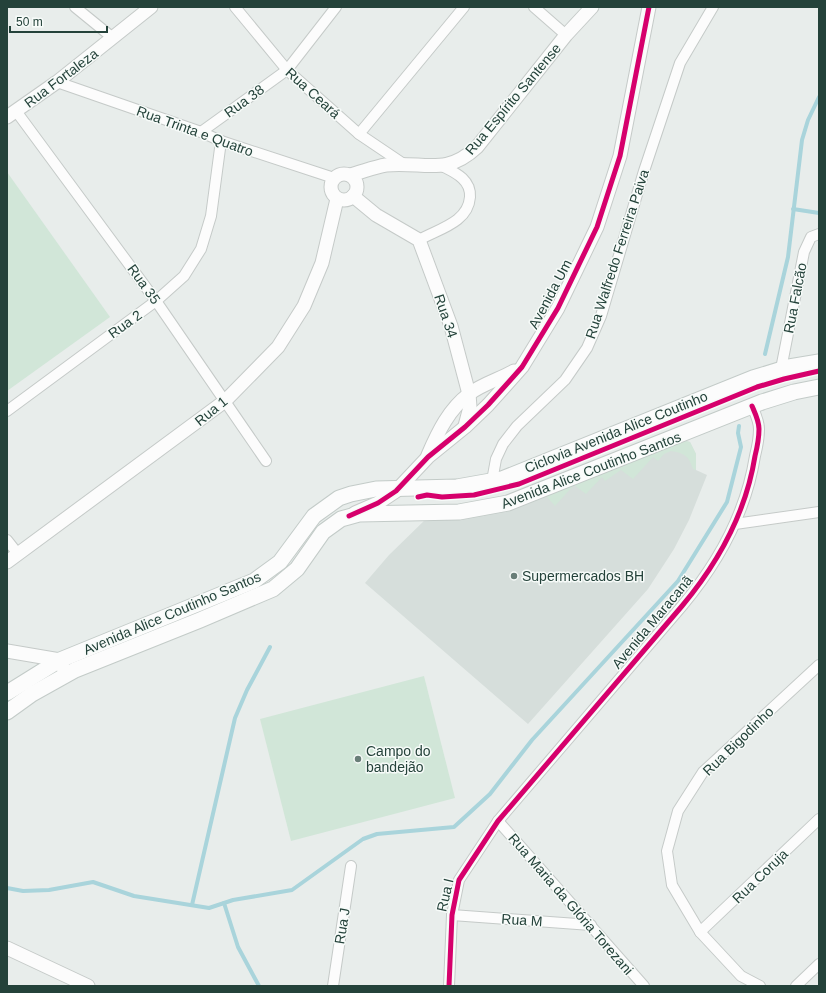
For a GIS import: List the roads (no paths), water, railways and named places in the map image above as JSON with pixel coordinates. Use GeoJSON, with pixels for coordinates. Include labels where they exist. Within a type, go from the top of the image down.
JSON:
{"type":"FeatureCollection","features":[{"type":"Feature","properties":{"kind":"main road","name":"Avenida Alice Coutinho Santos"},"geometry":{"type":"LineString","coordinates":[[7,693],[60,660],[254,581],[280,562],[314,516],[339,498],[364,491],[400,487],[457,487],[516,475],[753,378],[781,369],[819,362]]}},
{"type":"Feature","properties":{"kind":"main road","name":"Avenida Alice Coutinho Santos"},"geometry":{"type":"LineString","coordinates":[[7,712],[32,694],[66,675],[273,589],[297,569],[323,532],[332,524],[349,516],[404,512],[459,512],[508,504],[778,396],[819,387]]}},
{"type":"Feature","properties":{"kind":"street"},"geometry":{"type":"LineString","coordinates":[[74,7],[113,38]]}},
{"type":"Feature","properties":{"kind":"street","name":"Rua Fortaleza"},"geometry":{"type":"LineString","coordinates":[[11,114],[57,82],[151,7]]}},
{"type":"Feature","properties":{"kind":"street","name":"Rua Ceará"},"geometry":{"type":"LineString","coordinates":[[236,7],[287,70],[359,134],[405,165]]}},
{"type":"Feature","properties":{"kind":"street","name":"Rua 38"},"geometry":{"type":"LineString","coordinates":[[201,132],[287,70],[336,7]]}},
{"type":"Feature","properties":{"kind":"street"},"geometry":{"type":"LineString","coordinates":[[359,134],[464,7]]}},
{"type":"Feature","properties":{"kind":"street"},"geometry":{"type":"LineString","coordinates":[[534,7],[566,36]]}},
{"type":"Feature","properties":{"kind":"street","name":"Rua Espírito Santense"},"geometry":{"type":"LineString","coordinates":[[350,175],[380,166],[405,165],[444,167],[468,156],[477,147],[566,36],[592,7]]}},
{"type":"Feature","properties":{"kind":"street","name":"Avenida Um"},"geometry":{"type":"LineString","coordinates":[[349,516],[378,503],[400,487],[428,457],[465,427],[522,367],[558,308],[597,227],[620,156],[649,7]]}},
{"type":"Feature","properties":{"kind":"street","name":"Rua Walfredo Ferreira Paiva"},"geometry":{"type":"LineString","coordinates":[[492,481],[496,459],[503,444],[517,426],[565,380],[587,348],[601,316],[644,171],[680,63],[713,7]]}},
{"type":"Feature","properties":{"kind":"street","name":"Rua Trinta e Quatro"},"geometry":{"type":"LineString","coordinates":[[57,82],[201,132],[221,141],[334,178]]}},
{"type":"Feature","properties":{"kind":"street","name":"Rua 35"},"geometry":{"type":"LineString","coordinates":[[11,114],[156,301],[266,461]]}},
{"type":"Feature","properties":{"kind":"street","name":"Rua 2"},"geometry":{"type":"LineString","coordinates":[[7,411],[156,301],[184,276],[201,249],[211,216],[221,141]]}},
{"type":"Feature","properties":{"kind":"street"},"geometry":{"type":"LineString","coordinates":[[353,196],[376,215],[419,240],[458,220],[464,214],[469,205],[470,194],[467,183],[458,174],[444,167]]}},
{"type":"Feature","properties":{"kind":"street"},"geometry":{"type":"LineString","coordinates":[[344,173],[350,175],[355,179],[357,185],[356,191],[348,200],[337,199],[332,195],[330,189],[331,183],[334,178],[344,173]]}},
{"type":"Feature","properties":{"kind":"street","name":"Rua 1"},"geometry":{"type":"LineString","coordinates":[[7,562],[225,401],[278,347],[304,306],[322,263],[337,199]]}},
{"type":"Feature","properties":{"kind":"street","name":"Rua Falcão"},"geometry":{"type":"LineString","coordinates":[[781,369],[804,252],[811,237],[819,234]]}},
{"type":"Feature","properties":{"kind":"street","name":"Rua 34"},"geometry":{"type":"LineString","coordinates":[[419,240],[451,326],[469,394],[470,415],[465,427]]}},
{"type":"Feature","properties":{"kind":"street","name":"Avenida Um"},"geometry":{"type":"LineString","coordinates":[[428,457],[438,432],[449,414],[469,394],[522,367]]}},
{"type":"Feature","properties":{"kind":"street","name":"Avenida Maracanã"},"geometry":{"type":"LineString","coordinates":[[498,821],[697,588],[722,549],[734,524],[750,480],[759,429],[756,415],[752,406]]}},
{"type":"Feature","properties":{"kind":"street"},"geometry":{"type":"LineString","coordinates":[[734,524],[819,512]]}},
{"type":"Feature","properties":{"kind":"street"},"geometry":{"type":"LineString","coordinates":[[7,540],[18,554]]}},
{"type":"Feature","properties":{"kind":"street"},"geometry":{"type":"LineString","coordinates":[[7,651],[60,660],[66,675]]}},
{"type":"Feature","properties":{"kind":"street","name":"Rua Bigodinho"},"geometry":{"type":"LineString","coordinates":[[760,986],[742,976],[700,932],[672,885],[667,851],[678,811],[703,772],[819,664]]}},
{"type":"Feature","properties":{"kind":"street","name":"Rua Coruja"},"geometry":{"type":"LineString","coordinates":[[700,932],[819,819]]}},
{"type":"Feature","properties":{"kind":"street","name":"Rua I"},"geometry":{"type":"LineString","coordinates":[[449,986],[452,915],[459,880],[498,821]]}},
{"type":"Feature","properties":{"kind":"street","name":"Rua Maria da Glória Torezani"},"geometry":{"type":"LineString","coordinates":[[498,821],[644,986]]}},
{"type":"Feature","properties":{"kind":"street","name":"Rua J"},"geometry":{"type":"LineString","coordinates":[[333,986],[351,866]]}},
{"type":"Feature","properties":{"kind":"street","name":"Rua M"},"geometry":{"type":"LineString","coordinates":[[452,915],[591,925]]}},
{"type":"Feature","properties":{"kind":"street"},"geometry":{"type":"LineString","coordinates":[[7,948],[88,986]]}},
{"type":"Feature","properties":{"kind":"street"},"geometry":{"type":"LineString","coordinates":[[796,986],[819,964]]}},
{"type":"Feature","properties":{"kind":"waterway"},"geometry":{"type":"LineString","coordinates":[[765,354],[788,257],[802,140],[808,120],[819,97]]}},
{"type":"Feature","properties":{"kind":"waterway"},"geometry":{"type":"LineString","coordinates":[[793,209],[819,213]]}},
{"type":"Feature","properties":{"kind":"waterway"},"geometry":{"type":"LineString","coordinates":[[7,888],[23,891],[49,890],[93,882],[134,896],[209,908],[233,900],[292,890],[363,839],[377,834],[454,827],[490,794],[532,740],[678,581],[727,502],[741,447],[738,433],[739,426]]}},
{"type":"Feature","properties":{"kind":"waterway"},"geometry":{"type":"LineString","coordinates":[[192,905],[235,718],[247,690],[270,647]]}},
{"type":"Feature","properties":{"kind":"waterway"},"geometry":{"type":"LineString","coordinates":[[224,903],[238,947],[259,986]]}},
{"type":"Feature","properties":{"kind":"place","name":"Supermercados BH"},"geometry":{"type":"Point","coordinates":[514,576]}},
{"type":"Feature","properties":{"kind":"place","name":"Campo do bandejão"},"geometry":{"type":"Point","coordinates":[358,759]}}]}
